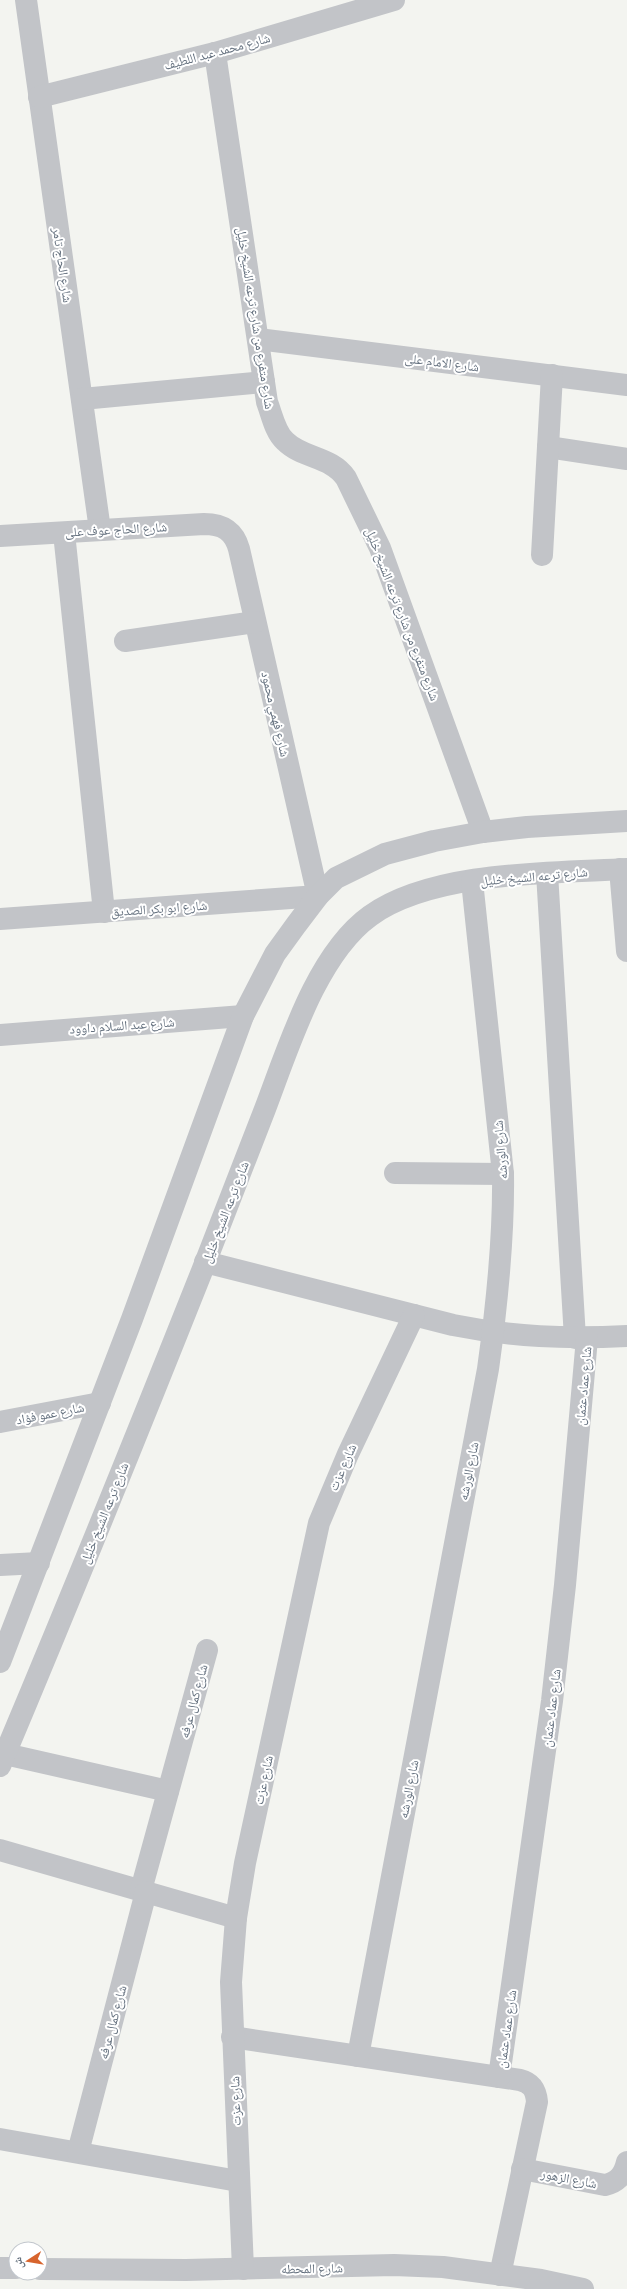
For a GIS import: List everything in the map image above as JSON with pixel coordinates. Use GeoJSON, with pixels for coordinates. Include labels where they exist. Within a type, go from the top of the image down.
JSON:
{"type":"FeatureCollection","features":[{"type":"Feature","properties":{"kind":"street","name":"شارع الحاج تامر"},"geometry":{"type":"LineString","coordinates":[[26,0],[100,530]]}},
{"type":"Feature","properties":{"kind":"street","name":"شارع محمد عبد اللطيف"},"geometry":{"type":"LineString","coordinates":[[39,97],[215,53],[394,0]]}},
{"type":"Feature","properties":{"kind":"street","name":"شارع متفرع من شارع ترعه الشيخ خليل"},"geometry":{"type":"LineString","coordinates":[[215,53],[264,382],[270,408],[279,433],[285,442],[294,448],[330,462],[342,471],[346,478],[380,548],[483,832]]}},
{"type":"Feature","properties":{"kind":"street","name":"شارع الامام على"},"geometry":{"type":"LineString","coordinates":[[258,339],[627,385]]}},
{"type":"Feature","properties":{"kind":"street"},"geometry":{"type":"LineString","coordinates":[[542,555],[552,376]]}},
{"type":"Feature","properties":{"kind":"street"},"geometry":{"type":"LineString","coordinates":[[82,399],[264,382]]}},
{"type":"Feature","properties":{"kind":"street"},"geometry":{"type":"LineString","coordinates":[[548,447],[627,459]]}},
{"type":"Feature","properties":{"kind":"street","name":"شارع الحاج عوف على"},"geometry":{"type":"LineString","coordinates":[[0,536],[214,524],[231,532]]}},
{"type":"Feature","properties":{"kind":"street","name":"شارع فهمي محمود"},"geometry":{"type":"LineString","coordinates":[[231,532],[239,549],[318,896]]}},
{"type":"Feature","properties":{"kind":"street"},"geometry":{"type":"LineString","coordinates":[[64,533],[104,912]]}},
{"type":"Feature","properties":{"kind":"street"},"geometry":{"type":"LineString","coordinates":[[125,641],[255,622]]}},
{"type":"Feature","properties":{"kind":"street"},"geometry":{"type":"LineString","coordinates":[[0,1662],[100,1403],[243,1016],[275,954],[318,896],[336,878],[385,854],[434,841],[483,832],[527,827],[627,821]]}},
{"type":"Feature","properties":{"kind":"street"},"geometry":{"type":"LineString","coordinates":[[623,869],[627,951]]}},
{"type":"Feature","properties":{"kind":"street","name":"شارع ترعه الشيخ خليل"},"geometry":{"type":"LineString","coordinates":[[3,1760],[205,1262],[297,1027],[323,973],[342,944],[370,916],[404,898],[446,885],[505,875],[623,869]]}},
{"type":"Feature","properties":{"kind":"street","name":"شارع عماد عثمان"},"geometry":{"type":"LineString","coordinates":[[499,2077],[552,1701],[565,1585],[581,1338],[547,873]]}},
{"type":"Feature","properties":{"kind":"street","name":"شارع الورشه"},"geometry":{"type":"LineString","coordinates":[[358,2056],[488,1369],[504,1221],[503,1174],[472,881]]}},
{"type":"Feature","properties":{"kind":"street","name":"شارع ابو بكر الصديق"},"geometry":{"type":"LineString","coordinates":[[0,919],[318,896]]}},
{"type":"Feature","properties":{"kind":"street","name":"شارع عبد السلام داوود"},"geometry":{"type":"LineString","coordinates":[[0,1034],[243,1016]]}},
{"type":"Feature","properties":{"kind":"street"},"geometry":{"type":"LineString","coordinates":[[395,1173],[503,1174]]}},
{"type":"Feature","properties":{"kind":"street"},"geometry":{"type":"LineString","coordinates":[[205,1262],[414,1315],[493,1333],[529,1337],[581,1338],[627,1336]]}},
{"type":"Feature","properties":{"kind":"street","name":"شارع عزت"},"geometry":{"type":"LineString","coordinates":[[242,2269],[231,1982],[236,1918],[245,1863],[319,1523],[344,1461],[414,1315]]}},
{"type":"Feature","properties":{"kind":"street","name":"شارع عمو فؤاد"},"geometry":{"type":"LineString","coordinates":[[0,1422],[100,1403]]}},
{"type":"Feature","properties":{"kind":"street"},"geometry":{"type":"LineString","coordinates":[[0,1565],[39,1563]]}},
{"type":"Feature","properties":{"kind":"street","name":"شارع كمال عرفه"},"geometry":{"type":"LineString","coordinates":[[78,2152],[168,1792],[207,1650]]}},
{"type":"Feature","properties":{"kind":"street"},"geometry":{"type":"LineString","coordinates":[[3,1760],[168,1792]]}},
{"type":"Feature","properties":{"kind":"street"},"geometry":{"type":"LineString","coordinates":[[0,1850],[236,1918]]}},
{"type":"Feature","properties":{"kind":"street"},"geometry":{"type":"LineString","coordinates":[[232,2037],[499,2077],[527,2082],[531,2085],[537,2096],[500,2275]]}},
{"type":"Feature","properties":{"kind":"street"},"geometry":{"type":"LineString","coordinates":[[0,2139],[238,2181]]}},
{"type":"Feature","properties":{"kind":"street","name":"شارع الزهور"},"geometry":{"type":"LineString","coordinates":[[522,2169],[605,2185],[618,2180],[622,2175],[627,2162]]}},
{"type":"Feature","properties":{"kind":"street","name":"شارع المحطه"},"geometry":{"type":"LineString","coordinates":[[48,2268],[242,2269],[394,2265],[443,2268],[500,2275],[583,2289]]}}]}
